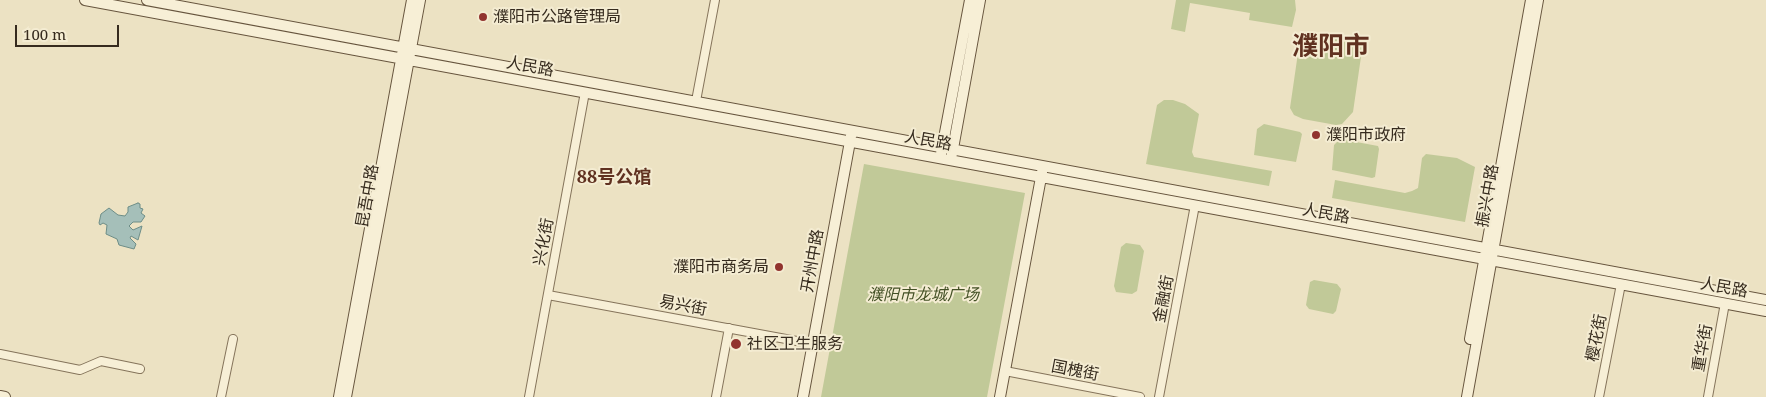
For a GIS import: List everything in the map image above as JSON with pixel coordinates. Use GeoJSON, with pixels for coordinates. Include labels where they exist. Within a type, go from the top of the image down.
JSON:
{"type":"FeatureCollection","features":[{"type":"Feature","properties":{"kind":"street","name":"人民路"},"geometry":{"type":"LineString","coordinates":[[85,0],[1766,311]]}},
{"type":"Feature","properties":{"kind":"street","name":"人民路"},"geometry":{"type":"LineString","coordinates":[[147,0],[1766,300]]}},
{"type":"Feature","properties":{"kind":"street","name":"昆吾中路"},"geometry":{"type":"LineString","coordinates":[[346,397],[407,48],[412,0]]}},
{"type":"Feature","properties":{"kind":"street","name":"昆吾中路"},"geometry":{"type":"LineString","coordinates":[[407,48],[420,0]]}},
{"type":"Feature","properties":{"kind":"street"},"geometry":{"type":"LineString","coordinates":[[696,102],[715,0]]}},
{"type":"Feature","properties":{"kind":"street"},"geometry":{"type":"LineString","coordinates":[[946,159],[970,0]]}},
{"type":"Feature","properties":{"kind":"street"},"geometry":{"type":"LineString","coordinates":[[948,148],[980,0]]}},
{"type":"Feature","properties":{"kind":"street","name":"振兴中路"},"geometry":{"type":"LineString","coordinates":[[1490,249],[1531,0]]}},
{"type":"Feature","properties":{"kind":"street","name":"振兴中路"},"geometry":{"type":"LineString","coordinates":[[1460,397],[1538,0]]}},
{"type":"Feature","properties":{"kind":"street","name":"昆吾中路"},"geometry":{"type":"LineString","coordinates":[[339,397],[405,59]]}},
{"type":"Feature","properties":{"kind":"street","name":"兴化街"},"geometry":{"type":"LineString","coordinates":[[529,397],[585,92]]}},
{"type":"Feature","properties":{"kind":"street","name":"开州中路"},"geometry":{"type":"LineString","coordinates":[[803,397],[852,130]]}},
{"type":"Feature","properties":{"kind":"street"},"geometry":{"type":"LineString","coordinates":[[1000,397],[1043,166]]}},
{"type":"Feature","properties":{"kind":"street","name":"金融街"},"geometry":{"type":"LineString","coordinates":[[1159,397],[1195,205]]}},
{"type":"Feature","properties":{"kind":"street","name":"振兴中路"},"geometry":{"type":"LineString","coordinates":[[1467,397],[1488,260]]}},
{"type":"Feature","properties":{"kind":"street","name":"樱花街"},"geometry":{"type":"LineString","coordinates":[[1599,397],[1621,284]]}},
{"type":"Feature","properties":{"kind":"street","name":"易兴街"},"geometry":{"type":"LineString","coordinates":[[548,294],[813,344]]}},
{"type":"Feature","properties":{"kind":"street","name":"重华街"},"geometry":{"type":"LineString","coordinates":[[1708,397],[1725,304]]}},
{"type":"Feature","properties":{"kind":"street"},"geometry":{"type":"LineString","coordinates":[[716,397],[729,328]]}},
{"type":"Feature","properties":{"kind":"street"},"geometry":{"type":"LineString","coordinates":[[221,397],[233,339]]}},
{"type":"Feature","properties":{"kind":"street"},"geometry":{"type":"LineString","coordinates":[[0,354],[80,370],[101,361],[140,369]]}},
{"type":"Feature","properties":{"kind":"street","name":"国槐街"},"geometry":{"type":"LineString","coordinates":[[1005,371],[1140,397]]}},
{"type":"Feature","properties":{"kind":"street"},"geometry":{"type":"LineString","coordinates":[[0,396],[5,397]]}},
{"type":"Feature","properties":{"kind":"green space"},"geometry":{"type":"Polygon","coordinates":[[[1176,0],[1295,0],[1296,10],[1292,27],[1249,20],[1250,13],[1190,3],[1185,32],[1171,29],[1176,0]]]}},
{"type":"Feature","properties":{"kind":"green space"},"geometry":{"type":"Polygon","coordinates":[[[1307,31],[1363,43],[1353,112],[1342,124],[1336,125],[1303,119],[1294,115],[1290,108],[1300,39],[1302,34],[1307,31]]]}},
{"type":"Feature","properties":{"kind":"green space"},"geometry":{"type":"Polygon","coordinates":[[[1164,100],[1173,100],[1185,104],[1199,114],[1192,152],[1194,157],[1272,171],[1269,186],[1146,164],[1157,105],[1164,100]]]}},
{"type":"Feature","properties":{"kind":"green space"},"geometry":{"type":"Polygon","coordinates":[[[1264,124],[1302,134],[1296,162],[1254,155],[1257,129],[1264,124]]]}},
{"type":"Feature","properties":{"kind":"green space"},"geometry":{"type":"Polygon","coordinates":[[[1340,139],[1378,146],[1375,177],[1332,170],[1334,145],[1340,139]]]}},
{"type":"Feature","properties":{"kind":"green space"},"geometry":{"type":"Polygon","coordinates":[[[1426,154],[1457,158],[1475,167],[1465,222],[1332,198],[1335,180],[1405,193],[1412,191],[1418,188],[1422,158],[1426,154]]]}},
{"type":"Feature","properties":{"kind":"green space","name":"濮阳市龙城广场"},"geometry":{"type":"Polygon","coordinates":[[[864,164],[1025,193],[987,397],[821,397],[864,164]]]}},
{"type":"Feature","properties":{"kind":"green space"},"geometry":{"type":"Polygon","coordinates":[[[1126,243],[1140,245],[1144,251],[1137,291],[1132,294],[1116,292],[1114,286],[1121,247],[1126,243]]]}},
{"type":"Feature","properties":{"kind":"green space"},"geometry":{"type":"Polygon","coordinates":[[[1314,280],[1337,284],[1341,289],[1336,311],[1333,314],[1309,309],[1306,305],[1310,282],[1314,280]]]}},
{"type":"Feature","properties":{"kind":"water"},"geometry":{"type":"Polygon","coordinates":[[[138,203],[140,208],[143,209],[141,213],[145,216],[141,222],[133,222],[129,226],[133,230],[142,226],[138,240],[131,236],[130,238],[136,244],[134,249],[119,245],[117,239],[106,234],[107,225],[103,223],[100,225],[99,223],[101,214],[109,208],[118,215],[125,216],[128,212],[128,207],[138,203]]]}},
{"type":"Feature","properties":{"kind":"place","name":"濮阳市公路管理局"},"geometry":{"type":"Point","coordinates":[483,17]}},
{"type":"Feature","properties":{"kind":"place","name":"濮阳市政府"},"geometry":{"type":"Point","coordinates":[1316,135]}},
{"type":"Feature","properties":{"kind":"place","name":"濮阳市商务局"},"geometry":{"type":"Point","coordinates":[779,267]}},
{"type":"Feature","properties":{"kind":"place","name":"社区卫生服务"},"geometry":{"type":"Point","coordinates":[736,344]}},
{"type":"Feature","properties":{"kind":"district","name":"濮阳市"},"geometry":{"type":"Point","coordinates":[1331,48]}},
{"type":"Feature","properties":{"kind":"district","name":"88号公馆"},"geometry":{"type":"Point","coordinates":[614,178]}}]}
